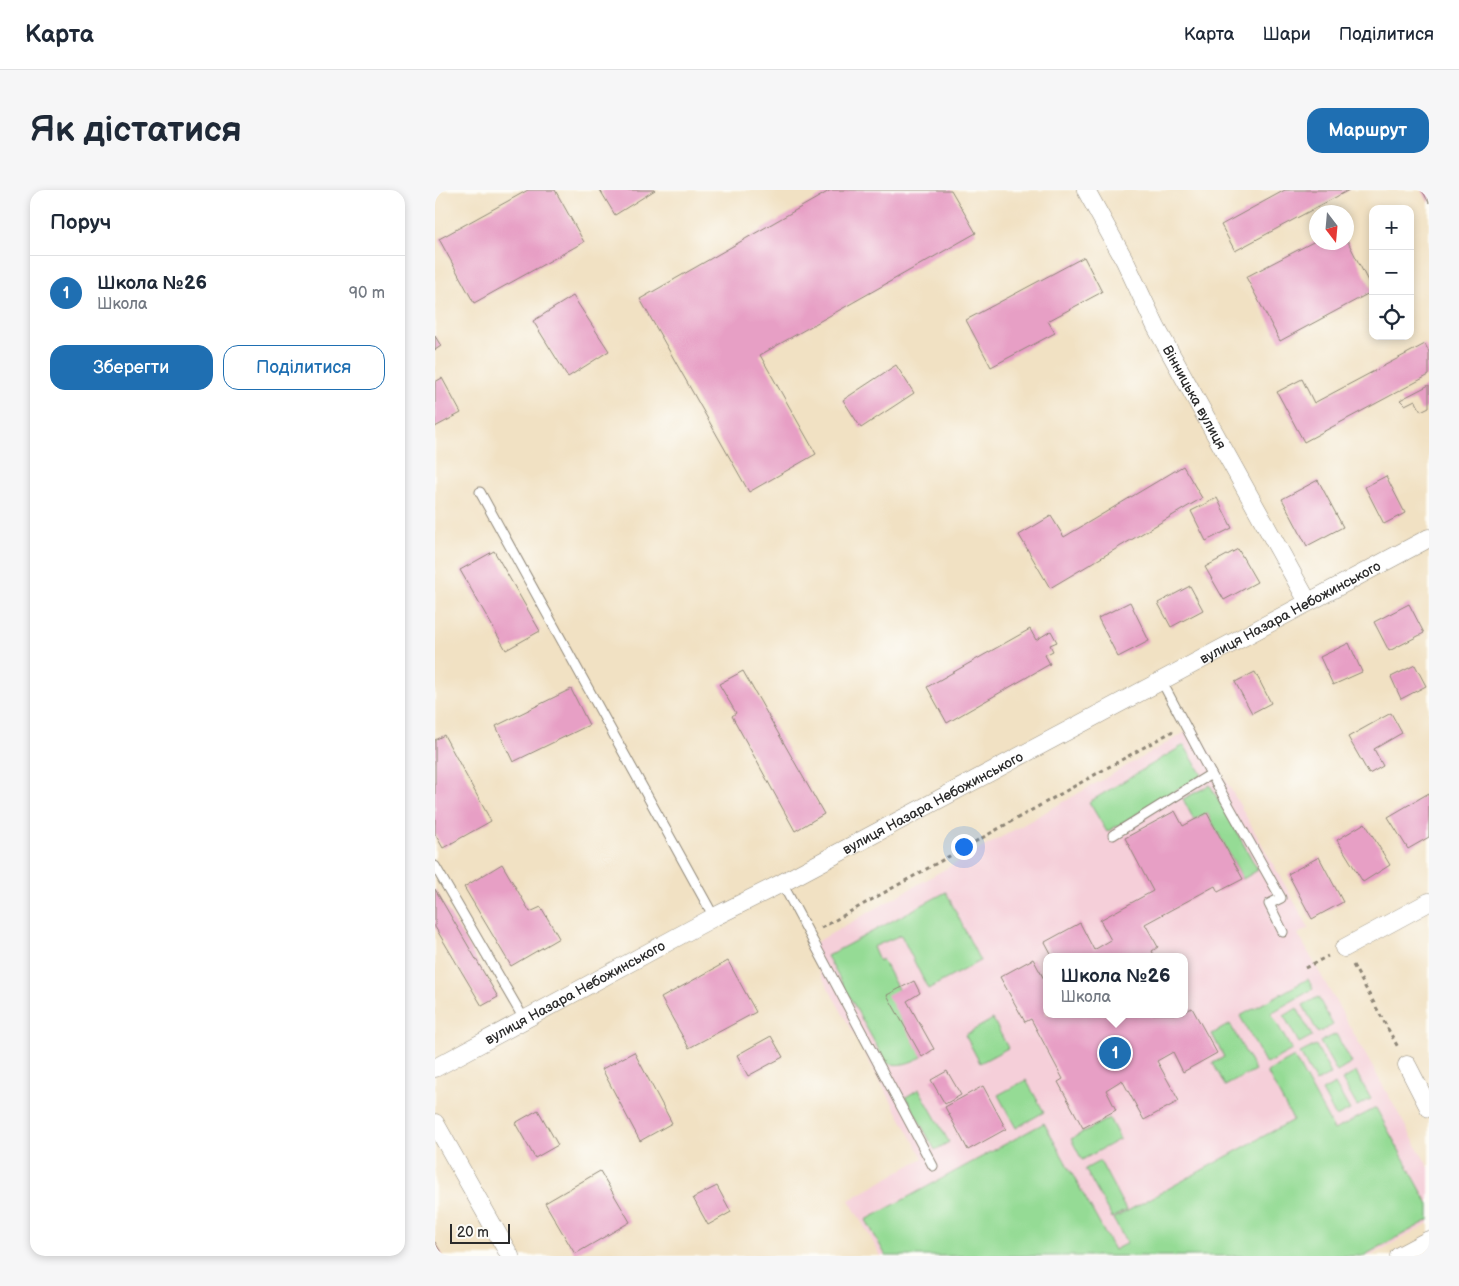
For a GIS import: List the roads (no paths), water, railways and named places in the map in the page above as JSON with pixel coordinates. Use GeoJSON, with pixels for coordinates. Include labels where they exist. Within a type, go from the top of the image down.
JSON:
{"type":"FeatureCollection","features":[{"type":"Feature","properties":{"kind":"street","name":"Вінницька вулиця"},"geometry":{"type":"LineString","coordinates":[[1086,190],[1125,261],[1161,335],[1308,602]]}},
{"type":"Feature","properties":{"kind":"street","name":"вулиця Назара Небожинського"},"geometry":{"type":"LineString","coordinates":[[435,1068],[714,917],[1429,538]]}},
{"type":"Feature","properties":{"kind":"street"},"geometry":{"type":"LineString","coordinates":[[1344,948],[1429,902]]}},
{"type":"Feature","properties":{"kind":"street"},"geometry":{"type":"LineString","coordinates":[[1407,1065],[1429,1108]]}},
{"type":"Feature","properties":{"kind":"street"},"geometry":{"type":"LineString","coordinates":[[435,1123],[510,1256]]}},
{"type":"Feature","properties":{"kind":"street"},"geometry":{"type":"LineString","coordinates":[[1399,1256],[1429,1240]]}},
{"type":"Feature","properties":{"kind":"lane"},"geometry":{"type":"LineString","coordinates":[[480,492],[714,917]]}},
{"type":"Feature","properties":{"kind":"lane"},"geometry":{"type":"LineString","coordinates":[[1161,680],[1211,774],[1281,898],[1269,904],[1283,932]]}},
{"type":"Feature","properties":{"kind":"lane"},"geometry":{"type":"LineString","coordinates":[[1113,835],[1211,774]]}},
{"type":"Feature","properties":{"kind":"lane"},"geometry":{"type":"LineString","coordinates":[[435,866],[524,1019]]}},
{"type":"Feature","properties":{"kind":"lane"},"geometry":{"type":"LineString","coordinates":[[782,882],[933,1166]]}},
{"type":"Feature","properties":{"kind":"place","name":"Школа №26"},"geometry":{"type":"Point","coordinates":[1115,1053]}}]}
